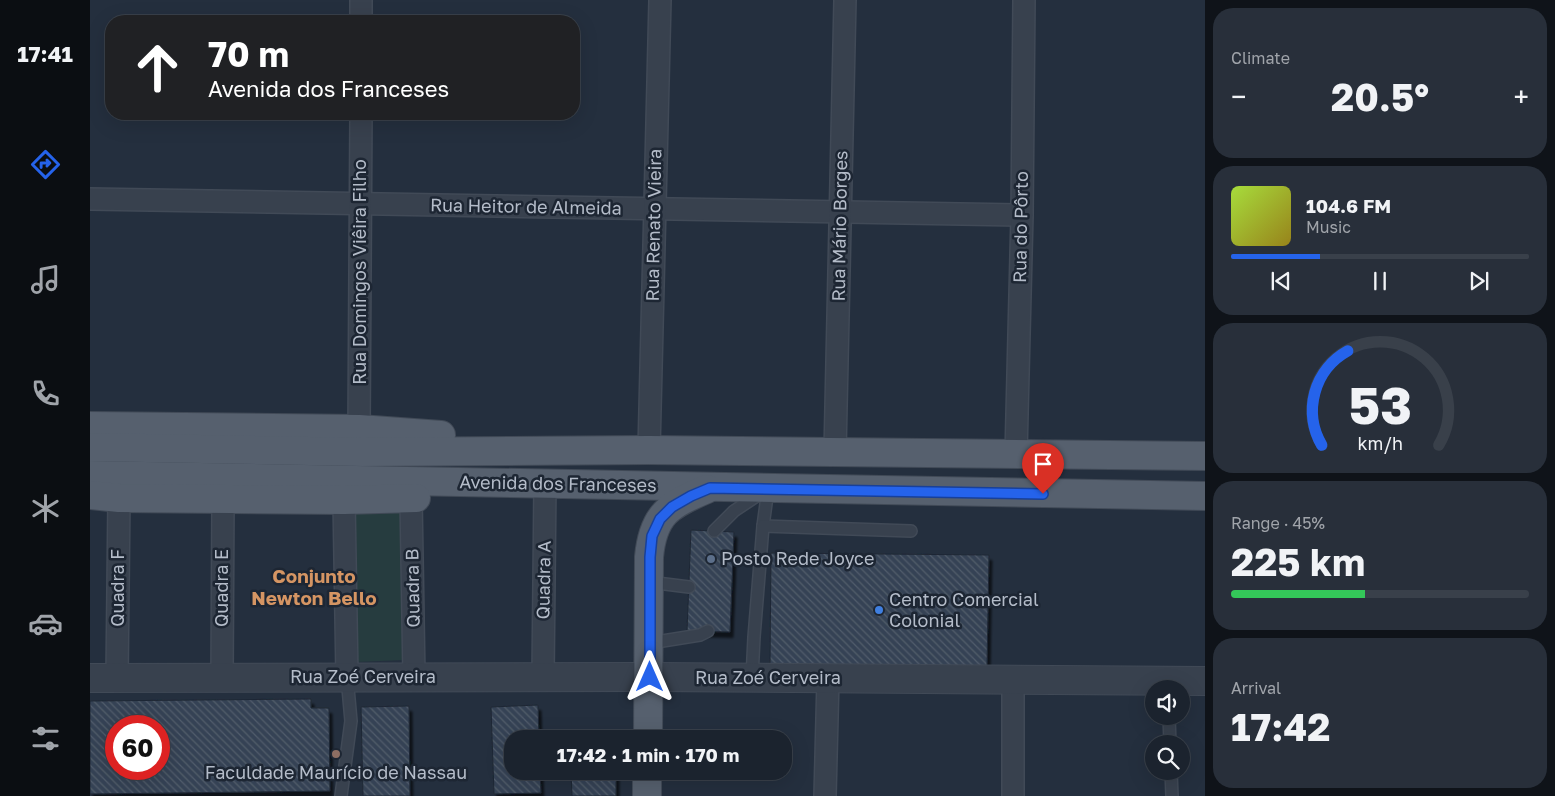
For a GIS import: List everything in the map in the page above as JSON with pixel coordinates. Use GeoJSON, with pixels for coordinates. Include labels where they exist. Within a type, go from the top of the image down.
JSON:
{"type":"FeatureCollection","features":[{"type":"Feature","properties":{"kind":"main road","name":"Avenida dos Franceses"},"geometry":{"type":"LineString","coordinates":[[92,432],[649,450],[1192,456]]}},
{"type":"Feature","properties":{"kind":"main road","name":"Avenida dos Franceses"},"geometry":{"type":"LineString","coordinates":[[90,475],[1205,496]]}},
{"type":"Feature","properties":{"kind":"main road"},"geometry":{"type":"LineString","coordinates":[[90,496],[118,498],[344,500],[411,498],[494,492],[545,484]]}},
{"type":"Feature","properties":{"kind":"main road"},"geometry":{"type":"LineString","coordinates":[[648,730],[649,582],[652,536],[660,519],[680,502],[710,488]]}},
{"type":"Feature","properties":{"kind":"main road"},"geometry":{"type":"LineString","coordinates":[[647,780],[647,796]]}},
{"type":"Feature","properties":{"kind":"street"},"geometry":{"type":"LineString","coordinates":[[361,0],[361,15]]}},
{"type":"Feature","properties":{"kind":"street","name":"Rua Renato Vieira"},"geometry":{"type":"LineString","coordinates":[[649,450],[660,0]]}},
{"type":"Feature","properties":{"kind":"street","name":"Rua Mário Borges"},"geometry":{"type":"LineString","coordinates":[[835,452],[845,0]]}},
{"type":"Feature","properties":{"kind":"street","name":"Rua do Pôrto"},"geometry":{"type":"LineString","coordinates":[[1016,454],[1022,214],[1024,0]]}},
{"type":"Feature","properties":{"kind":"street","name":"Rua Domingos Viêira Filho"},"geometry":{"type":"LineString","coordinates":[[360,441],[361,120]]}},
{"type":"Feature","properties":{"kind":"street","name":"Rua Heitor de Almeida"},"geometry":{"type":"LineString","coordinates":[[90,199],[655,210],[1022,214]]}},
{"type":"Feature","properties":{"kind":"street","name":"Quadra A"},"geometry":{"type":"LineString","coordinates":[[543,677],[545,484]]}},
{"type":"Feature","properties":{"kind":"street","name":"Quadra F"},"geometry":{"type":"LineString","coordinates":[[117,678],[118,498]]}},
{"type":"Feature","properties":{"kind":"street","name":"Quadra B"},"geometry":{"type":"LineString","coordinates":[[411,498],[414,677]]}},
{"type":"Feature","properties":{"kind":"street","name":"Quadra E"},"geometry":{"type":"LineString","coordinates":[[222,678],[223,499]]}},
{"type":"Feature","properties":{"kind":"street"},"geometry":{"type":"LineString","coordinates":[[344,500],[348,678]]}},
{"type":"Feature","properties":{"kind":"street","name":"Rua Zoé Cerveira"},"geometry":{"type":"LineString","coordinates":[[90,678],[650,677],[1013,680],[1145,684]]}},
{"type":"Feature","properties":{"kind":"street"},"geometry":{"type":"LineString","coordinates":[[825,796],[828,679]]}},
{"type":"Feature","properties":{"kind":"street"},"geometry":{"type":"LineString","coordinates":[[1013,680],[1013,796]]}},
{"type":"Feature","properties":{"kind":"street","name":"Rua Zoé Cerveira"},"geometry":{"type":"LineString","coordinates":[[1190,683],[1205,681]]}},
{"type":"Feature","properties":{"kind":"lane"},"geometry":{"type":"LineString","coordinates":[[752,678],[763,526],[768,489]]}},
{"type":"Feature","properties":{"kind":"lane"},"geometry":{"type":"LineString","coordinates":[[714,531],[734,511],[768,489]]}},
{"type":"Feature","properties":{"kind":"lane"},"geometry":{"type":"LineString","coordinates":[[763,526],[911,531]]}},
{"type":"Feature","properties":{"kind":"lane"},"geometry":{"type":"LineString","coordinates":[[649,582],[689,587]]}},
{"type":"Feature","properties":{"kind":"lane"},"geometry":{"type":"LineString","coordinates":[[650,643],[708,632]]}},
{"type":"Feature","properties":{"kind":"lane"},"geometry":{"type":"LineString","coordinates":[[341,796],[351,721],[348,678]]}},
{"type":"Feature","properties":{"kind":"lane"},"geometry":{"type":"LineString","coordinates":[[1171,780],[1172,796]]}},
{"type":"Feature","properties":{"kind":"green space"},"geometry":{"type":"Polygon","coordinates":[[[402,510],[405,660],[356,662],[355,512],[402,510]]]}},
{"type":"Feature","properties":{"kind":"building","name":"Posto Rede Joyce"},"geometry":{"type":"Polygon","coordinates":[[[691,530],[734,532],[730,632],[687,631],[691,530]]]}},
{"type":"Feature","properties":{"kind":"building","name":"Centro Comercial Colonial"},"geometry":{"type":"Polygon","coordinates":[[[771,553],[989,555],[987,666],[770,664],[771,553]]]}},
{"type":"Feature","properties":{"kind":"building"},"geometry":{"type":"Polygon","coordinates":[[[311,699],[311,708],[329,708],[330,791],[90,794],[90,701],[311,699]]]}},
{"type":"Feature","properties":{"kind":"building"},"geometry":{"type":"Polygon","coordinates":[[[538,705],[539,730],[504,730],[504,780],[540,780],[541,793],[494,794],[491,707],[538,705]]]}},
{"type":"Feature","properties":{"kind":"building"},"geometry":{"type":"Polygon","coordinates":[[[409,706],[410,796],[363,796],[361,707],[409,706]]]}},
{"type":"Feature","properties":{"kind":"building"},"geometry":{"type":"Polygon","coordinates":[[[571,780],[616,780],[616,796],[572,796],[571,780]]]}},
{"type":"Feature","properties":{"kind":"place","name":"Posto Rede Joyce"},"geometry":{"type":"Point","coordinates":[711,559]}},
{"type":"Feature","properties":{"kind":"place","name":"Centro Comercial Colonial"},"geometry":{"type":"Point","coordinates":[879,610]}},
{"type":"Feature","properties":{"kind":"place","name":"Faculdade Maurício de Nassau"},"geometry":{"type":"Point","coordinates":[336,754]}},
{"type":"Feature","properties":{"kind":"district","name":"Conjunto Newton Bello"},"geometry":{"type":"Point","coordinates":[314,587]}},
{"type":"Feature","properties":{"kind":"route"},"geometry":{"type":"LineString","coordinates":[[650,677],[650,557],[652,536],[655,527],[665,513],[691,496],[710,488],[1043,494]]}}]}
